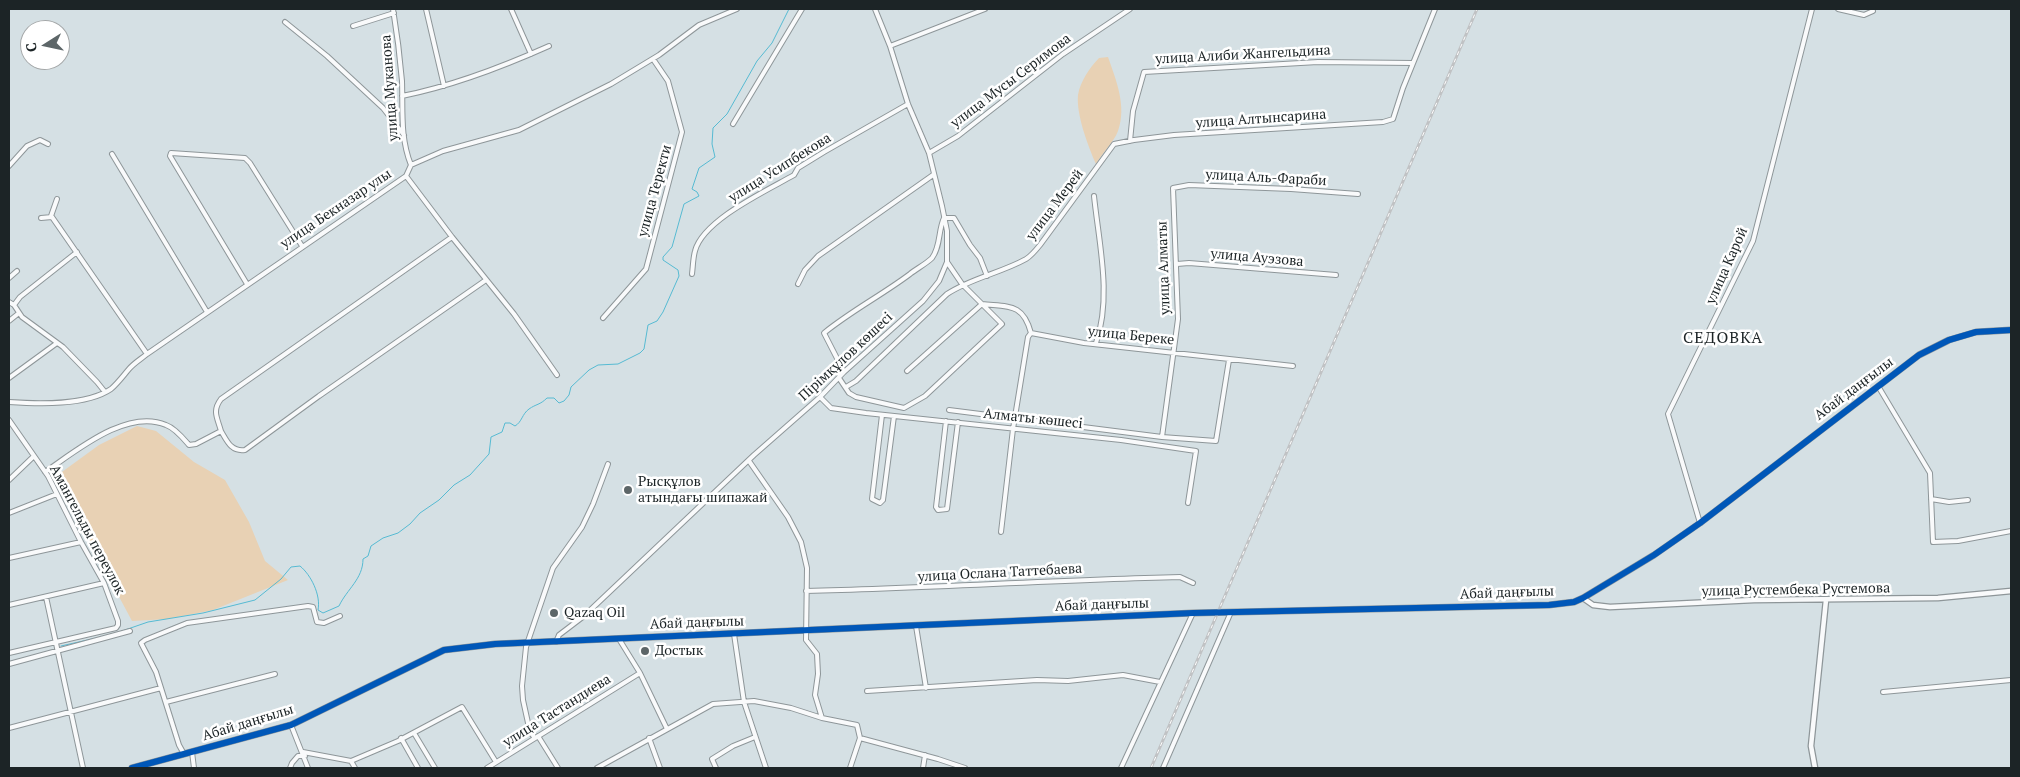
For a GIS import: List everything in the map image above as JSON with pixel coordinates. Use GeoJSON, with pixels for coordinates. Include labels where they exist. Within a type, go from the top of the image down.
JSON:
{"type":"FeatureCollection","features":[{"type":"Feature","properties":{"kind":"street"},"geometry":{"type":"LineString","coordinates":[[426,9],[444,86]]}},
{"type":"Feature","properties":{"kind":"street"},"geometry":{"type":"LineString","coordinates":[[511,9],[531,54]]}},
{"type":"Feature","properties":{"kind":"street"},"geometry":{"type":"LineString","coordinates":[[411,165],[443,151],[513,134],[611,84],[653,58],[699,25],[736,9]]}},
{"type":"Feature","properties":{"kind":"street"},"geometry":{"type":"LineString","coordinates":[[733,124],[802,9]]}},
{"type":"Feature","properties":{"kind":"street","name":"Пірімқұлов көшесі"},"geometry":{"type":"LineString","coordinates":[[556,642],[559,635],[584,616],[820,397],[844,372],[923,301],[939,281],[947,262],[947,230],[928,153],[908,104],[890,46],[874,9]]}},
{"type":"Feature","properties":{"kind":"street"},"geometry":{"type":"LineString","coordinates":[[890,46],[985,9]]}},
{"type":"Feature","properties":{"kind":"street","name":"улица Мусы Серимова"},"geometry":{"type":"LineString","coordinates":[[928,153],[958,136],[1063,54],[1130,9]]}},
{"type":"Feature","properties":{"kind":"street"},"geometry":{"type":"LineString","coordinates":[[1413,63],[1435,9]]}},
{"type":"Feature","properties":{"kind":"street","name":"улица Карой"},"geometry":{"type":"LineString","coordinates":[[1700,523],[1668,414],[1753,241],[1812,9]]}},
{"type":"Feature","properties":{"kind":"street"},"geometry":{"type":"LineString","coordinates":[[1838,9],[1864,15],[1873,11],[1872,9]]}},
{"type":"Feature","properties":{"kind":"street"},"geometry":{"type":"LineString","coordinates":[[353,26],[393,11]]}},
{"type":"Feature","properties":{"kind":"street","name":"улица Муканова"},"geometry":{"type":"LineString","coordinates":[[393,11],[400,50],[405,149],[411,165]]}},
{"type":"Feature","properties":{"kind":"street"},"geometry":{"type":"LineString","coordinates":[[285,22],[365,90],[383,108],[404,135]]}},
{"type":"Feature","properties":{"kind":"street"},"geometry":{"type":"LineString","coordinates":[[402,96],[444,86],[496,68],[550,46]]}},
{"type":"Feature","properties":{"kind":"street","name":"улица Теректи"},"geometry":{"type":"LineString","coordinates":[[603,318],[646,269],[682,132],[668,81],[653,58]]}},
{"type":"Feature","properties":{"kind":"street","name":"улица Алиби Жангельдина"},"geometry":{"type":"LineString","coordinates":[[1130,141],[1133,111],[1144,72],[1318,62],[1413,63]]}},
{"type":"Feature","properties":{"kind":"street","name":"улица Алтынсарина"},"geometry":{"type":"LineString","coordinates":[[1130,141],[1174,135],[1383,122],[1393,119],[1413,63]]}},
{"type":"Feature","properties":{"kind":"street","name":"улица Усипбекова"},"geometry":{"type":"LineString","coordinates":[[692,274],[695,250],[706,230],[720,218],[794,175],[798,168],[824,152],[908,104]]}},
{"type":"Feature","properties":{"kind":"street"},"geometry":{"type":"LineString","coordinates":[[9,166],[27,146],[40,140],[48,144]]}},
{"type":"Feature","properties":{"kind":"street","name":"улица Мерей"},"geometry":{"type":"LineString","coordinates":[[846,387],[856,381],[947,294],[962,284],[987,276],[1027,258],[1052,230],[1114,144],[1130,141]]}},
{"type":"Feature","properties":{"kind":"street"},"geometry":{"type":"LineString","coordinates":[[112,154],[207,312]]}},
{"type":"Feature","properties":{"kind":"street"},"geometry":{"type":"LineString","coordinates":[[247,284],[170,156],[171,154],[245,158],[302,246]]}},
{"type":"Feature","properties":{"kind":"street","name":"улица Бекназар улы"},"geometry":{"type":"LineString","coordinates":[[9,402],[38,404],[68,401],[92,397],[105,392],[117,384],[130,368],[147,354],[406,176],[411,165]]}},
{"type":"Feature","properties":{"kind":"street"},"geometry":{"type":"LineString","coordinates":[[406,176],[514,314],[557,375]]}},
{"type":"Feature","properties":{"kind":"street"},"geometry":{"type":"LineString","coordinates":[[798,284],[805,270],[818,256],[933,176]]}},
{"type":"Feature","properties":{"kind":"street","name":"улица Аль-Фараби"},"geometry":{"type":"LineString","coordinates":[[1173,188],[1189,185],[1291,188],[1358,194]]}},
{"type":"Feature","properties":{"kind":"street","name":"улица Алматы"},"geometry":{"type":"LineString","coordinates":[[1162,437],[1172,352],[1178,319],[1173,188]]}},
{"type":"Feature","properties":{"kind":"street"},"geometry":{"type":"LineString","coordinates":[[1094,196],[1103,277],[1103,312],[1101,330],[1096,344]]}},
{"type":"Feature","properties":{"kind":"street"},"geometry":{"type":"LineString","coordinates":[[50,216],[58,199]]}},
{"type":"Feature","properties":{"kind":"street"},"geometry":{"type":"LineString","coordinates":[[41,218],[50,216]]}},
{"type":"Feature","properties":{"kind":"street"},"geometry":{"type":"LineString","coordinates":[[50,216],[147,354]]}},
{"type":"Feature","properties":{"kind":"street"},"geometry":{"type":"LineString","coordinates":[[844,372],[824,333],[850,312],[876,297],[932,258],[939,241],[940,228],[944,218],[954,218],[970,246],[980,258],[987,276]]}},
{"type":"Feature","properties":{"kind":"street"},"geometry":{"type":"LineString","coordinates":[[452,237],[221,399],[215,410],[221,431],[231,447],[235,450],[246,450],[319,396],[486,280]]}},
{"type":"Feature","properties":{"kind":"street"},"geometry":{"type":"LineString","coordinates":[[14,305],[20,297],[77,252]]}},
{"type":"Feature","properties":{"kind":"street"},"geometry":{"type":"LineString","coordinates":[[839,378],[849,393],[856,397],[904,408],[926,396],[1002,324],[962,284],[947,262]]}},
{"type":"Feature","properties":{"kind":"street","name":"улица Ауэзова"},"geometry":{"type":"LineString","coordinates":[[1177,264],[1189,263],[1336,275]]}},
{"type":"Feature","properties":{"kind":"street"},"geometry":{"type":"LineString","coordinates":[[9,278],[17,271]]}},
{"type":"Feature","properties":{"kind":"street"},"geometry":{"type":"LineString","coordinates":[[9,302],[14,305],[19,313],[57,343],[98,382],[105,392]]}},
{"type":"Feature","properties":{"kind":"street"},"geometry":{"type":"LineString","coordinates":[[982,304],[1017,310],[1027,319],[1031,332],[1028,337],[1013,429],[1001,532]]}},
{"type":"Feature","properties":{"kind":"street"},"geometry":{"type":"LineString","coordinates":[[908,371],[982,304]]}},
{"type":"Feature","properties":{"kind":"street"},"geometry":{"type":"LineString","coordinates":[[9,321],[19,313]]}},
{"type":"Feature","properties":{"kind":"street","name":"Абай даңғылы"},"geometry":{"type":"LineString","coordinates":[[132,768],[291,725],[444,650],[494,644],[1193,613],[1549,605],[1574,602],[1654,555],[1700,523],[1919,356],[1949,340],[1976,332],[2011,330]]}},
{"type":"Feature","properties":{"kind":"street","name":"улица Береке"},"geometry":{"type":"LineString","coordinates":[[1031,332],[1084,343],[1293,366]]}},
{"type":"Feature","properties":{"kind":"street"},"geometry":{"type":"LineString","coordinates":[[9,378],[57,343]]}},
{"type":"Feature","properties":{"kind":"street"},"geometry":{"type":"LineString","coordinates":[[949,410],[1216,442],[1228,360]]}},
{"type":"Feature","properties":{"kind":"street"},"geometry":{"type":"LineString","coordinates":[[1878,386],[1930,473],[1933,542],[1958,541],[2011,531]]}},
{"type":"Feature","properties":{"kind":"street","name":"Алматы көшесі"},"geometry":{"type":"LineString","coordinates":[[820,397],[831,408],[1121,440],[1196,451],[1188,502]]}},
{"type":"Feature","properties":{"kind":"street"},"geometry":{"type":"LineString","coordinates":[[882,415],[872,499],[873,502],[880,503],[883,500],[894,416]]}},
{"type":"Feature","properties":{"kind":"street","name":"Амангельды переулок"},"geometry":{"type":"LineString","coordinates":[[9,420],[45,472],[57,494],[104,583],[118,621],[116,628],[54,642]]}},
{"type":"Feature","properties":{"kind":"street"},"geometry":{"type":"LineString","coordinates":[[45,472],[103,434],[130,422],[147,420],[167,425],[189,445],[196,444],[221,431]]}},
{"type":"Feature","properties":{"kind":"street"},"geometry":{"type":"LineString","coordinates":[[946,421],[936,506],[938,510],[947,509],[958,422]]}},
{"type":"Feature","properties":{"kind":"street"},"geometry":{"type":"LineString","coordinates":[[9,480],[34,456]]}},
{"type":"Feature","properties":{"kind":"street"},"geometry":{"type":"LineString","coordinates":[[749,461],[788,517],[801,542],[807,568],[806,640],[817,654],[818,674],[815,695],[822,718]]}},
{"type":"Feature","properties":{"kind":"street"},"geometry":{"type":"LineString","coordinates":[[558,768],[537,737],[530,732],[527,721],[522,686],[526,648],[553,568],[582,527],[608,464]]}},
{"type":"Feature","properties":{"kind":"street"},"geometry":{"type":"LineString","coordinates":[[9,513],[57,494]]}},
{"type":"Feature","properties":{"kind":"street"},"geometry":{"type":"LineString","coordinates":[[1931,499],[1949,502],[1968,500]]}},
{"type":"Feature","properties":{"kind":"street"},"geometry":{"type":"LineString","coordinates":[[9,558],[81,542]]}},
{"type":"Feature","properties":{"kind":"street","name":"улица Ослана Таттебаева"},"geometry":{"type":"LineString","coordinates":[[806,591],[920,588],[1180,576],[1193,584]]}},
{"type":"Feature","properties":{"kind":"street"},"geometry":{"type":"LineString","coordinates":[[9,606],[104,583]]}},
{"type":"Feature","properties":{"kind":"street","name":"улица Рустембека Рустемова"},"geometry":{"type":"LineString","coordinates":[[1583,598],[1593,605],[1610,607],[1754,600],[1938,598],[2011,591]]}},
{"type":"Feature","properties":{"kind":"street"},"geometry":{"type":"LineString","coordinates":[[46,597],[69,712],[83,768]]}},
{"type":"Feature","properties":{"kind":"street"},"geometry":{"type":"LineString","coordinates":[[1815,768],[1811,746],[1826,600]]}},
{"type":"Feature","properties":{"kind":"street"},"geometry":{"type":"LineString","coordinates":[[184,754],[179,745],[156,672],[141,643],[151,637],[187,624],[308,606],[313,608],[317,622],[324,623],[340,616]]}},
{"type":"Feature","properties":{"kind":"street"},"geometry":{"type":"LineString","coordinates":[[1163,768],[1231,612]]}},
{"type":"Feature","properties":{"kind":"street"},"geometry":{"type":"LineString","coordinates":[[1121,768],[1193,613]]}},
{"type":"Feature","properties":{"kind":"street"},"geometry":{"type":"LineString","coordinates":[[916,626],[926,688]]}},
{"type":"Feature","properties":{"kind":"street"},"geometry":{"type":"LineString","coordinates":[[9,664],[130,631]]}},
{"type":"Feature","properties":{"kind":"street"},"geometry":{"type":"LineString","coordinates":[[734,634],[744,702],[766,768]]}},
{"type":"Feature","properties":{"kind":"street"},"geometry":{"type":"LineString","coordinates":[[619,639],[640,673],[667,728]]}},
{"type":"Feature","properties":{"kind":"street"},"geometry":{"type":"LineString","coordinates":[[9,653],[54,642]]}},
{"type":"Feature","properties":{"kind":"street","name":"улица Тастандиева"},"geometry":{"type":"LineString","coordinates":[[487,768],[640,673]]}},
{"type":"Feature","properties":{"kind":"street"},"geometry":{"type":"LineString","coordinates":[[166,702],[274,674]]}},
{"type":"Feature","properties":{"kind":"street"},"geometry":{"type":"LineString","coordinates":[[868,691],[1037,680],[1068,681],[1123,675],[1160,682]]}},
{"type":"Feature","properties":{"kind":"street"},"geometry":{"type":"LineString","coordinates":[[1883,692],[2011,680]]}},
{"type":"Feature","properties":{"kind":"street"},"geometry":{"type":"LineString","coordinates":[[9,728],[161,688]]}},
{"type":"Feature","properties":{"kind":"street"},"geometry":{"type":"LineString","coordinates":[[597,768],[713,704],[754,701],[858,725],[860,738],[850,768]]}},
{"type":"Feature","properties":{"kind":"street"},"geometry":{"type":"LineString","coordinates":[[290,768],[298,756],[304,754],[351,761],[414,733],[462,707],[496,762]]}},
{"type":"Feature","properties":{"kind":"street"},"geometry":{"type":"LineString","coordinates":[[291,725],[308,768]]}},
{"type":"Feature","properties":{"kind":"street"},"geometry":{"type":"LineString","coordinates":[[414,733],[435,768]]}},
{"type":"Feature","properties":{"kind":"street"},"geometry":{"type":"LineString","coordinates":[[401,738],[418,768]]}},
{"type":"Feature","properties":{"kind":"street"},"geometry":{"type":"LineString","coordinates":[[649,738],[660,768]]}},
{"type":"Feature","properties":{"kind":"street"},"geometry":{"type":"LineString","coordinates":[[716,768],[712,759],[733,746],[755,738]]}},
{"type":"Feature","properties":{"kind":"street"},"geometry":{"type":"LineString","coordinates":[[860,738],[965,768]]}},
{"type":"Feature","properties":{"kind":"street"},"geometry":{"type":"LineString","coordinates":[[192,752],[194,768]]}},
{"type":"Feature","properties":{"kind":"street"},"geometry":{"type":"LineString","coordinates":[[923,768],[926,756]]}},
{"type":"Feature","properties":{"kind":"street"},"geometry":{"type":"LineString","coordinates":[[351,761],[355,768]]}},
{"type":"Feature","properties":{"kind":"shaded area"},"geometry":{"type":"Polygon","coordinates":[[[1108,57],[1121,103],[1120,122],[1116,135],[1096,164],[1081,120],[1078,95],[1083,80],[1092,66],[1099,58],[1108,57]]]}},
{"type":"Feature","properties":{"kind":"shaded area"},"geometry":{"type":"Polygon","coordinates":[[[137,426],[156,431],[194,462],[225,480],[249,522],[265,561],[288,580],[213,610],[168,619],[132,621],[55,477],[99,445],[137,426]]]}},
{"type":"Feature","properties":{"kind":"waterway"},"geometry":{"type":"LineString","coordinates":[[122,631],[148,622],[203,613],[255,600],[281,579],[291,567],[300,566],[311,580],[317,592],[318,610],[323,613],[339,606],[358,578],[363,559],[368,556],[371,546],[383,538],[398,533],[420,513],[439,500],[454,485],[470,475],[489,454],[491,437],[502,432],[505,423],[515,426],[531,407],[547,398],[554,398],[559,403],[564,401],[569,395],[571,387],[589,370],[598,365],[618,364],[640,353],[644,349],[648,325],[657,321],[663,312],[679,276],[678,270],[663,260],[663,257],[672,247],[684,204],[699,196],[692,189],[699,168],[715,157],[712,144],[713,128],[727,114],[757,61],[772,43],[789,9]]}},
{"type":"Feature","properties":{"kind":"waterway"},"geometry":{"type":"LineString","coordinates":[[61,646],[114,634]]}},
{"type":"Feature","properties":{"kind":"railway"},"geometry":{"type":"LineString","coordinates":[[1151,768],[1477,9]]}},
{"type":"Feature","properties":{"kind":"cycle path"},"geometry":{"type":"LineString","coordinates":[[132,768],[291,725],[444,650],[495,644],[1193,613],[1549,605],[1574,602],[1654,555],[1700,523],[1919,355],[1949,340],[1976,332],[2011,330]]}},
{"type":"Feature","properties":{"kind":"place","name":"Рысқұлов атындағы шипажай"},"geometry":{"type":"Point","coordinates":[628,490]}},
{"type":"Feature","properties":{"kind":"place","name":"Qazaq Oil"},"geometry":{"type":"Point","coordinates":[554,613]}},
{"type":"Feature","properties":{"kind":"place","name":"Достык"},"geometry":{"type":"Point","coordinates":[645,651]}},
{"type":"Feature","properties":{"kind":"district","name":"СЕДОВКА"},"geometry":{"type":"Point","coordinates":[1723,338]}}]}
